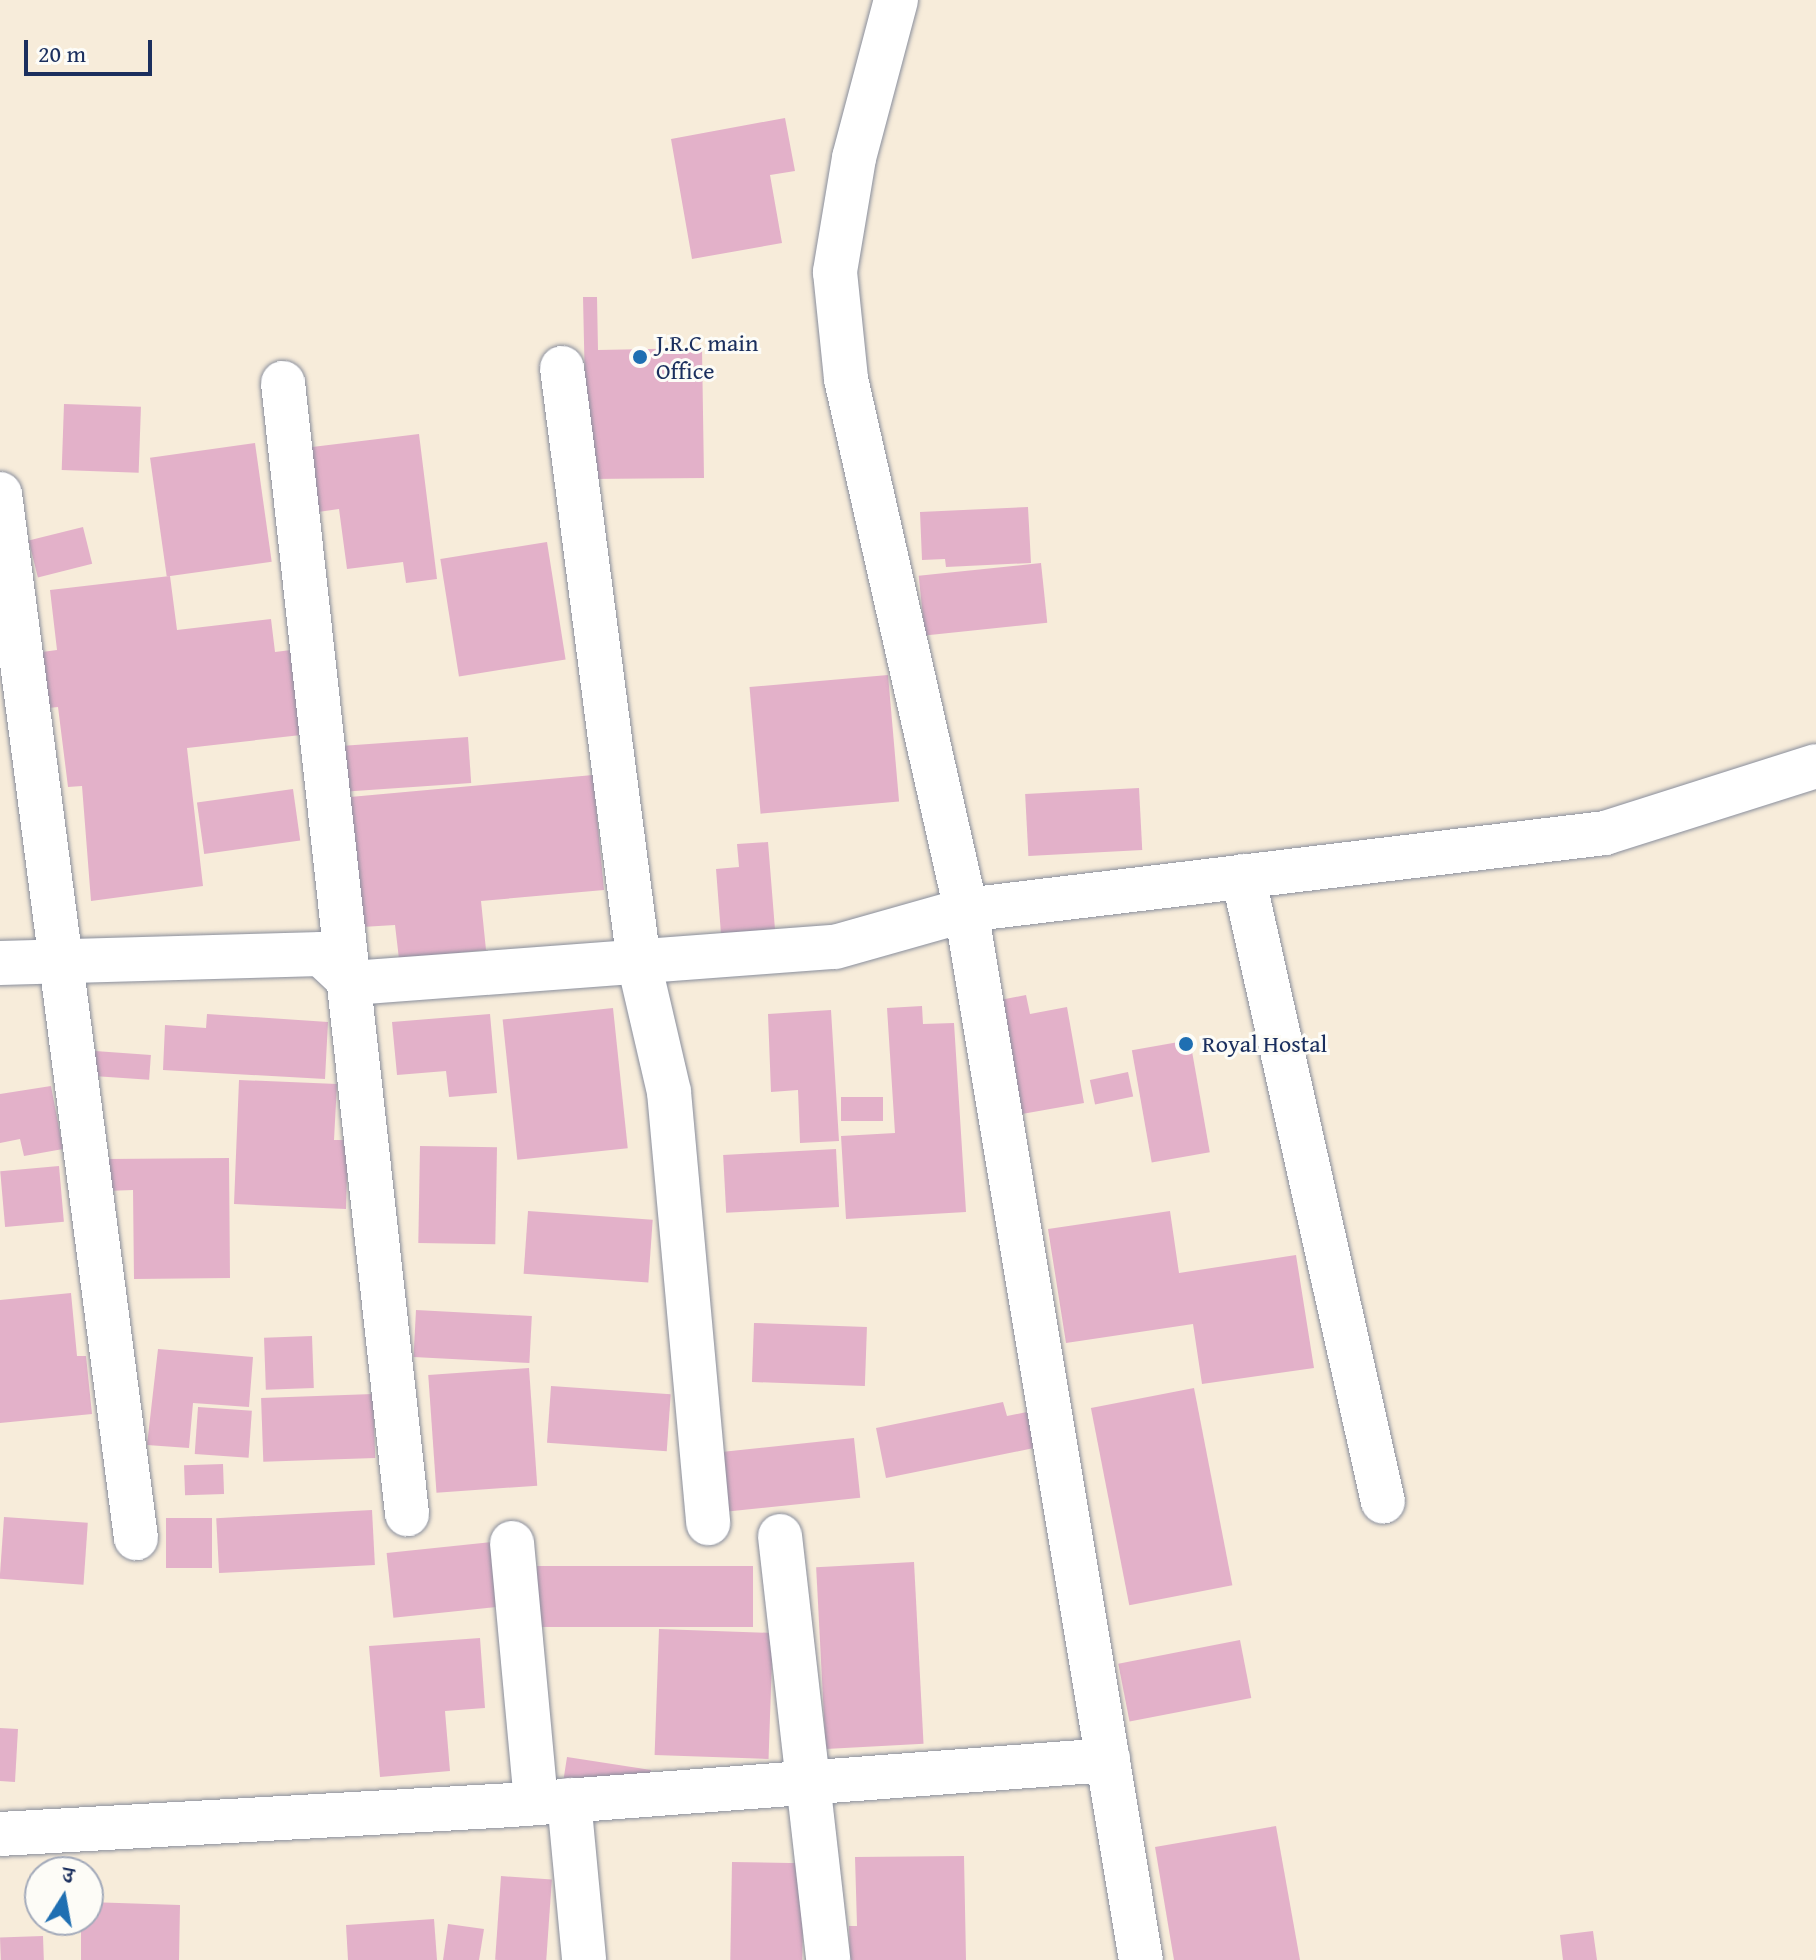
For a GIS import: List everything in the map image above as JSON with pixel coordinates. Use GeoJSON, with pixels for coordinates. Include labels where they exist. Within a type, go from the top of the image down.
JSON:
{"type":"FeatureCollection","features":[{"type":"Feature","properties":{"kind":"street"},"geometry":{"type":"LineString","coordinates":[[896,0],[854,158],[835,272],[846,379],[966,910],[1141,1960]]}},
{"type":"Feature","properties":{"kind":"street"},"geometry":{"type":"LineString","coordinates":[[550,369],[632,964],[669,1092],[708,1523]]}},
{"type":"Feature","properties":{"kind":"street"},"geometry":{"type":"LineString","coordinates":[[268,381],[336,968],[407,1514]]}},
{"type":"Feature","properties":{"kind":"street"},"geometry":{"type":"LineString","coordinates":[[0,494],[50,946]]}},
{"type":"Feature","properties":{"kind":"street"},"geometry":{"type":"LineString","coordinates":[[0,657],[50,946],[136,1538]]}},
{"type":"Feature","properties":{"kind":"street"},"geometry":{"type":"LineString","coordinates":[[0,963],[50,946],[336,968],[632,964],[835,947],[966,910],[1605,833],[1816,766]]}},
{"type":"Feature","properties":{"kind":"street"},"geometry":{"type":"LineString","coordinates":[[1243,876],[1383,1502]]}},
{"type":"Feature","properties":{"kind":"street"},"geometry":{"type":"LineString","coordinates":[[780,1536],[828,1960]]}},
{"type":"Feature","properties":{"kind":"street"},"geometry":{"type":"LineString","coordinates":[[512,1543],[553,1802],[584,1960]]}},
{"type":"Feature","properties":{"kind":"street"},"geometry":{"type":"LineString","coordinates":[[0,1834],[553,1802],[1108,1760]]}},
{"type":"Feature","properties":{"kind":"building"},"geometry":{"type":"Polygon","coordinates":[[[785,118],[795,171],[770,175],[782,243],[692,259],[671,139],[785,118]]]}},
{"type":"Feature","properties":{"kind":"building"},"geometry":{"type":"Polygon","coordinates":[[[583,297],[597,297],[598,350],[702,348],[704,478],[587,479],[583,297]]]}},
{"type":"Feature","properties":{"kind":"building"},"geometry":{"type":"Polygon","coordinates":[[[64,404],[141,407],[139,473],[62,470],[64,404]]]}},
{"type":"Feature","properties":{"kind":"building"},"geometry":{"type":"Polygon","coordinates":[[[419,434],[437,579],[406,583],[403,562],[347,569],[339,509],[311,513],[304,448],[419,434]]]}},
{"type":"Feature","properties":{"kind":"building"},"geometry":{"type":"Polygon","coordinates":[[[255,443],[272,562],[167,577],[150,458],[255,443]]]}},
{"type":"Feature","properties":{"kind":"building"},"geometry":{"type":"Polygon","coordinates":[[[1028,507],[1031,563],[946,567],[945,559],[922,560],[920,512],[1028,507]]]}},
{"type":"Feature","properties":{"kind":"building"},"geometry":{"type":"Polygon","coordinates":[[[83,527],[92,564],[38,577],[29,541],[83,527]]]}},
{"type":"Feature","properties":{"kind":"building"},"geometry":{"type":"Polygon","coordinates":[[[547,542],[566,660],[459,676],[440,559],[547,542]]]}},
{"type":"Feature","properties":{"kind":"building"},"geometry":{"type":"Polygon","coordinates":[[[1041,563],[1047,623],[925,636],[919,576],[1041,563]]]}},
{"type":"Feature","properties":{"kind":"building"},"geometry":{"type":"Polygon","coordinates":[[[170,576],[177,630],[271,619],[275,652],[291,650],[301,735],[187,748],[203,886],[91,901],[82,786],[68,787],[58,707],[48,708],[42,652],[57,650],[50,590],[170,576]]]}},
{"type":"Feature","properties":{"kind":"building"},"geometry":{"type":"Polygon","coordinates":[[[888,675],[899,802],[761,814],[750,687],[888,675]]]}},
{"type":"Feature","properties":{"kind":"building"},"geometry":{"type":"Polygon","coordinates":[[[468,737],[471,783],[348,792],[344,746],[468,737]]]}},
{"type":"Feature","properties":{"kind":"building"},"geometry":{"type":"Polygon","coordinates":[[[593,775],[604,890],[481,901],[486,950],[399,959],[395,925],[362,927],[350,797],[593,775]]]}},
{"type":"Feature","properties":{"kind":"building"},"geometry":{"type":"Polygon","coordinates":[[[1139,788],[1142,850],[1028,856],[1025,794],[1139,788]]]}},
{"type":"Feature","properties":{"kind":"building"},"geometry":{"type":"Polygon","coordinates":[[[293,789],[300,840],[204,854],[197,802],[293,789]]]}},
{"type":"Feature","properties":{"kind":"building"},"geometry":{"type":"Polygon","coordinates":[[[768,842],[776,942],[722,947],[716,869],[739,867],[737,844],[768,842]]]}},
{"type":"Feature","properties":{"kind":"building"},"geometry":{"type":"Polygon","coordinates":[[[1026,995],[1030,1014],[1067,1007],[1084,1103],[1022,1114],[1000,1000],[1026,995]]]}},
{"type":"Feature","properties":{"kind":"building"},"geometry":{"type":"Polygon","coordinates":[[[922,1006],[923,1024],[954,1023],[966,1212],[846,1219],[841,1136],[895,1133],[887,1008],[922,1006]]]}},
{"type":"Feature","properties":{"kind":"building"},"geometry":{"type":"Polygon","coordinates":[[[613,1008],[628,1148],[517,1160],[503,1020],[613,1008]]]}},
{"type":"Feature","properties":{"kind":"building"},"geometry":{"type":"Polygon","coordinates":[[[831,1010],[839,1141],[800,1143],[798,1090],[771,1092],[768,1014],[831,1010]]]}},
{"type":"Feature","properties":{"kind":"building"},"geometry":{"type":"Polygon","coordinates":[[[207,1014],[328,1022],[325,1079],[163,1070],[165,1025],[206,1028],[207,1014]]]}},
{"type":"Feature","properties":{"kind":"building"},"geometry":{"type":"Polygon","coordinates":[[[490,1014],[497,1093],[449,1097],[446,1071],[397,1075],[392,1022],[490,1014]]]}},
{"type":"Feature","properties":{"kind":"building"},"geometry":{"type":"Polygon","coordinates":[[[1190,1040],[1210,1152],[1152,1163],[1132,1050],[1190,1040]]]}},
{"type":"Feature","properties":{"kind":"building"},"geometry":{"type":"Polygon","coordinates":[[[95,1051],[151,1055],[149,1080],[93,1076],[95,1051]]]}},
{"type":"Feature","properties":{"kind":"building"},"geometry":{"type":"Polygon","coordinates":[[[1128,1072],[1133,1096],[1095,1105],[1090,1080],[1128,1072]]]}},
{"type":"Feature","properties":{"kind":"building"},"geometry":{"type":"Polygon","coordinates":[[[239,1080],[337,1084],[334,1140],[348,1140],[346,1209],[234,1204],[239,1080]]]}},
{"type":"Feature","properties":{"kind":"building"},"geometry":{"type":"Polygon","coordinates":[[[51,1086],[63,1149],[24,1156],[20,1139],[0,1143],[0,1094],[51,1086]]]}},
{"type":"Feature","properties":{"kind":"building"},"geometry":{"type":"Polygon","coordinates":[[[841,1097],[883,1097],[883,1121],[841,1121],[841,1097]]]}},
{"type":"Feature","properties":{"kind":"building"},"geometry":{"type":"Polygon","coordinates":[[[420,1146],[497,1147],[495,1244],[418,1243],[420,1146]]]}},
{"type":"Feature","properties":{"kind":"building"},"geometry":{"type":"Polygon","coordinates":[[[836,1149],[839,1207],[726,1213],[723,1155],[836,1149]]]}},
{"type":"Feature","properties":{"kind":"building"},"geometry":{"type":"Polygon","coordinates":[[[229,1158],[230,1278],[134,1279],[133,1190],[106,1191],[106,1159],[229,1158]]]}},
{"type":"Feature","properties":{"kind":"building"},"geometry":{"type":"Polygon","coordinates":[[[59,1166],[64,1222],[5,1227],[0,1171],[59,1166]]]}},
{"type":"Feature","properties":{"kind":"building"},"geometry":{"type":"Polygon","coordinates":[[[528,1211],[653,1220],[648,1283],[524,1274],[528,1211]]]}},
{"type":"Feature","properties":{"kind":"building"},"geometry":{"type":"Polygon","coordinates":[[[1170,1211],[1179,1273],[1296,1255],[1314,1368],[1202,1384],[1193,1324],[1066,1343],[1048,1229],[1170,1211]]]}},
{"type":"Feature","properties":{"kind":"building"},"geometry":{"type":"Polygon","coordinates":[[[71,1293],[77,1356],[86,1356],[92,1414],[0,1423],[0,1300],[71,1293]]]}},
{"type":"Feature","properties":{"kind":"building"},"geometry":{"type":"Polygon","coordinates":[[[416,1310],[532,1316],[529,1363],[414,1357],[416,1310]]]}},
{"type":"Feature","properties":{"kind":"building"},"geometry":{"type":"Polygon","coordinates":[[[754,1323],[867,1327],[865,1386],[752,1382],[754,1323]]]}},
{"type":"Feature","properties":{"kind":"building"},"geometry":{"type":"Polygon","coordinates":[[[312,1336],[314,1388],[266,1390],[264,1338],[312,1336]]]}},
{"type":"Feature","properties":{"kind":"building"},"geometry":{"type":"Polygon","coordinates":[[[158,1349],[253,1357],[249,1407],[193,1403],[189,1448],[147,1445],[158,1349]]]}},
{"type":"Feature","properties":{"kind":"building"},"geometry":{"type":"Polygon","coordinates":[[[529,1368],[537,1486],[436,1493],[428,1375],[529,1368]]]}},
{"type":"Feature","properties":{"kind":"building"},"geometry":{"type":"Polygon","coordinates":[[[551,1386],[671,1394],[667,1451],[547,1443],[551,1386]]]}},
{"type":"Feature","properties":{"kind":"building"},"geometry":{"type":"Polygon","coordinates":[[[1194,1388],[1232,1585],[1129,1605],[1091,1408],[1194,1388]]]}},
{"type":"Feature","properties":{"kind":"building"},"geometry":{"type":"Polygon","coordinates":[[[373,1394],[375,1458],[263,1462],[261,1398],[373,1394]]]}},
{"type":"Feature","properties":{"kind":"building"},"geometry":{"type":"Polygon","coordinates":[[[1003,1402],[1007,1416],[1027,1412],[1034,1448],[886,1478],[876,1428],[1003,1402]]]}},
{"type":"Feature","properties":{"kind":"building"},"geometry":{"type":"Polygon","coordinates":[[[198,1407],[252,1411],[249,1458],[195,1454],[198,1407]]]}},
{"type":"Feature","properties":{"kind":"building"},"geometry":{"type":"Polygon","coordinates":[[[854,1438],[860,1498],[723,1512],[717,1452],[854,1438]]]}},
{"type":"Feature","properties":{"kind":"building"},"geometry":{"type":"Polygon","coordinates":[[[223,1464],[224,1494],[185,1495],[184,1465],[223,1464]]]}},
{"type":"Feature","properties":{"kind":"building"},"geometry":{"type":"Polygon","coordinates":[[[372,1510],[375,1565],[219,1573],[216,1518],[372,1510]]]}},
{"type":"Feature","properties":{"kind":"building"},"geometry":{"type":"Polygon","coordinates":[[[4,1517],[88,1523],[83,1585],[0,1579],[4,1517]]]}},
{"type":"Feature","properties":{"kind":"building"},"geometry":{"type":"Polygon","coordinates":[[[166,1518],[212,1518],[212,1568],[166,1568],[166,1518]]]}},
{"type":"Feature","properties":{"kind":"building"},"geometry":{"type":"Polygon","coordinates":[[[492,1542],[499,1607],[393,1618],[387,1553],[492,1542]]]}},
{"type":"Feature","properties":{"kind":"building"},"geometry":{"type":"Polygon","coordinates":[[[914,1562],[924,1744],[826,1749],[816,1567],[914,1562]]]}},
{"type":"Feature","properties":{"kind":"building"},"geometry":{"type":"Polygon","coordinates":[[[537,1566],[753,1566],[753,1627],[537,1627],[537,1566]]]}},
{"type":"Feature","properties":{"kind":"building"},"geometry":{"type":"Polygon","coordinates":[[[659,1629],[773,1633],[769,1759],[655,1755],[659,1629]]]}},
{"type":"Feature","properties":{"kind":"building"},"geometry":{"type":"Polygon","coordinates":[[[480,1638],[485,1708],[445,1711],[450,1771],[380,1777],[369,1646],[480,1638]]]}},
{"type":"Feature","properties":{"kind":"building"},"geometry":{"type":"Polygon","coordinates":[[[1240,1640],[1251,1698],[1130,1722],[1118,1664],[1240,1640]]]}},
{"type":"Feature","properties":{"kind":"building"},"geometry":{"type":"Polygon","coordinates":[[[0,1728],[18,1729],[15,1782],[0,1781],[0,1728]]]}},
{"type":"Feature","properties":{"kind":"building"},"geometry":{"type":"Polygon","coordinates":[[[567,1757],[651,1770],[647,1798],[561,1796],[567,1757]]]}},
{"type":"Feature","properties":{"kind":"building"},"geometry":{"type":"Polygon","coordinates":[[[1276,1826],[1300,1960],[1174,1960],[1155,1847],[1276,1826]]]}},
{"type":"Feature","properties":{"kind":"building"},"geometry":{"type":"Polygon","coordinates":[[[964,1856],[966,1960],[850,1960],[849,1926],[857,1926],[855,1857],[964,1856]]]}},
{"type":"Feature","properties":{"kind":"building"},"geometry":{"type":"Polygon","coordinates":[[[732,1862],[804,1863],[802,1960],[730,1960],[732,1862]]]}},
{"type":"Feature","properties":{"kind":"building"},"geometry":{"type":"Polygon","coordinates":[[[501,1876],[552,1880],[546,1960],[495,1960],[501,1876]]]}},
{"type":"Feature","properties":{"kind":"building"},"geometry":{"type":"Polygon","coordinates":[[[104,1903],[180,1905],[179,1960],[81,1960],[81,1936],[104,1936],[104,1903]]]}},
{"type":"Feature","properties":{"kind":"building"},"geometry":{"type":"Polygon","coordinates":[[[434,1919],[437,1960],[348,1960],[346,1925],[434,1919]]]}},
{"type":"Feature","properties":{"kind":"building"},"geometry":{"type":"Polygon","coordinates":[[[448,1924],[484,1929],[479,1960],[443,1960],[448,1924]]]}},
{"type":"Feature","properties":{"kind":"building"},"geometry":{"type":"Polygon","coordinates":[[[1593,1931],[1597,1960],[1563,1960],[1560,1935],[1593,1931]]]}},
{"type":"Feature","properties":{"kind":"building"},"geometry":{"type":"Polygon","coordinates":[[[43,1936],[44,1960],[1,1960],[0,1938],[43,1936]]]}},
{"type":"Feature","properties":{"kind":"place","name":"J.R.C main Office"},"geometry":{"type":"Point","coordinates":[640,357]}},
{"type":"Feature","properties":{"kind":"place","name":"Royal Hostal"},"geometry":{"type":"Point","coordinates":[1186,1044]}}]}
